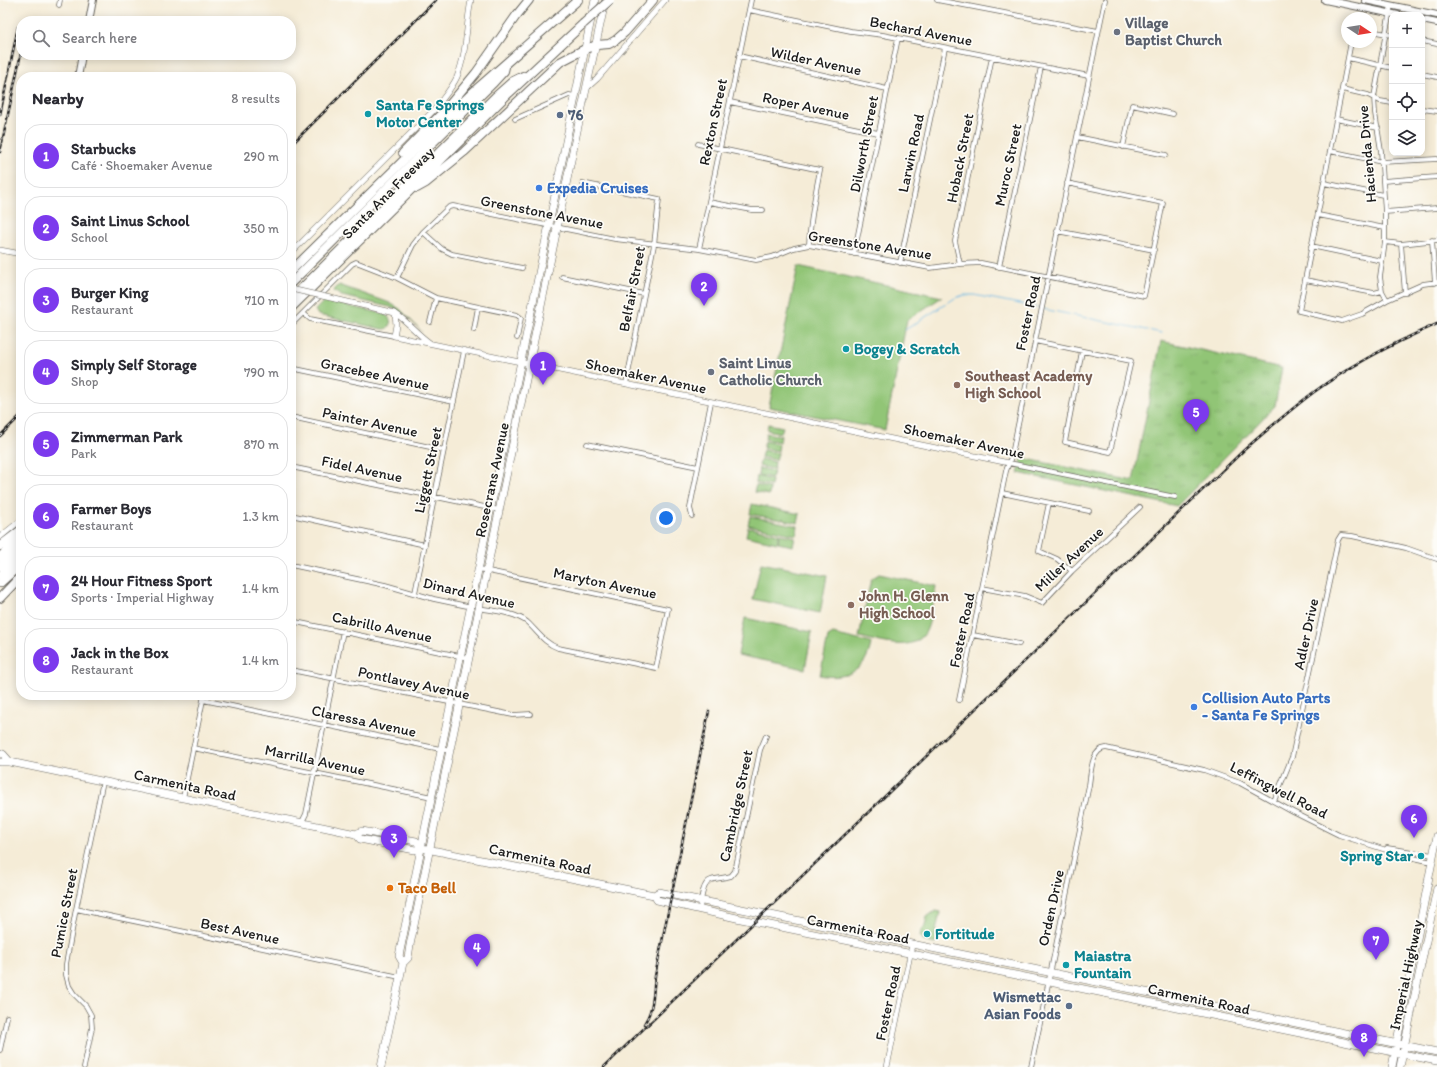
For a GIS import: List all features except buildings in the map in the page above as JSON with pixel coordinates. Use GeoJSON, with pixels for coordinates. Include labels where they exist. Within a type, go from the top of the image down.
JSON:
{"type":"FeatureCollection","features":[{"type":"Feature","properties":{"kind":"highway"},"geometry":{"type":"LineString","coordinates":[[360,203],[392,164],[446,109],[476,73],[529,0]]}},
{"type":"Feature","properties":{"kind":"highway","name":"Santa Ana Freeway"},"geometry":{"type":"LineString","coordinates":[[296,267],[472,93],[578,0]]}},
{"type":"Feature","properties":{"kind":"highway","name":"Santa Ana Freeway"},"geometry":{"type":"LineString","coordinates":[[296,303],[528,75],[610,0]]}},
{"type":"Feature","properties":{"kind":"highway"},"geometry":{"type":"LineString","coordinates":[[409,192],[426,183],[464,152],[560,62],[585,49],[597,45],[609,44],[616,40],[653,0]]}},
{"type":"Feature","properties":{"kind":"highway"},"geometry":{"type":"LineString","coordinates":[[296,278],[504,71],[507,61]]}},
{"type":"Feature","properties":{"kind":"highway"},"geometry":{"type":"LineString","coordinates":[[296,294],[495,97],[513,81],[528,75]]}},
{"type":"Feature","properties":{"kind":"highway"},"geometry":{"type":"LineString","coordinates":[[0,546],[16,534]]}},
{"type":"Feature","properties":{"kind":"highway"},"geometry":{"type":"LineString","coordinates":[[0,557],[16,543]]}},
{"type":"Feature","properties":{"kind":"highway"},"geometry":{"type":"LineString","coordinates":[[0,566],[16,552]]}},
{"type":"Feature","properties":{"kind":"highway"},"geometry":{"type":"LineString","coordinates":[[0,576],[16,561]]}},
{"type":"Feature","properties":{"kind":"highway"},"geometry":{"type":"LineString","coordinates":[[0,583],[16,569]]}},
{"type":"Feature","properties":{"kind":"highway"},"geometry":{"type":"LineString","coordinates":[[0,598],[16,581]]}},
{"type":"Feature","properties":{"kind":"main road"},"geometry":{"type":"LineString","coordinates":[[90,16],[93,0]]}},
{"type":"Feature","properties":{"kind":"main road","name":"Rosecrans Avenue"},"geometry":{"type":"LineString","coordinates":[[403,963],[399,956],[595,0]]}},
{"type":"Feature","properties":{"kind":"main road","name":"Rosecrans Avenue"},"geometry":{"type":"LineString","coordinates":[[381,1067],[403,963],[408,958],[574,145],[606,0]]}},
{"type":"Feature","properties":{"kind":"main road"},"geometry":{"type":"LineString","coordinates":[[1325,0],[1354,3],[1389,13]]}},
{"type":"Feature","properties":{"kind":"main road"},"geometry":{"type":"LineString","coordinates":[[1365,0],[1437,15]]}},
{"type":"Feature","properties":{"kind":"main road"},"geometry":{"type":"LineString","coordinates":[[1425,21],[1437,23]]}},
{"type":"Feature","properties":{"kind":"main road"},"geometry":{"type":"LineString","coordinates":[[79,72],[81,60]]}},
{"type":"Feature","properties":{"kind":"main road"},"geometry":{"type":"LineString","coordinates":[[566,144],[574,145]]}},
{"type":"Feature","properties":{"kind":"main road"},"geometry":{"type":"LineString","coordinates":[[562,165],[570,166]]}},
{"type":"Feature","properties":{"kind":"main road"},"geometry":{"type":"LineString","coordinates":[[558,184],[567,185]]}},
{"type":"Feature","properties":{"kind":"main road"},"geometry":{"type":"LineString","coordinates":[[509,424],[517,426]]}},
{"type":"Feature","properties":{"kind":"main road"},"geometry":{"type":"LineString","coordinates":[[0,753],[3,754],[10,762]]}},
{"type":"Feature","properties":{"kind":"main road","name":"Carmenita Road"},"geometry":{"type":"LineString","coordinates":[[0,762],[10,762],[302,822],[356,834],[360,839],[415,850],[422,848],[430,849],[654,895],[659,892],[702,900],[748,911],[1437,1052]]}},
{"type":"Feature","properties":{"kind":"main road","name":"Imperial Highway"},"geometry":{"type":"LineString","coordinates":[[1392,1067],[1434,863],[1437,836]]}},
{"type":"Feature","properties":{"kind":"main road","name":"Imperial Highway"},"geometry":{"type":"LineString","coordinates":[[1400,1067],[1437,888]]}},
{"type":"Feature","properties":{"kind":"main road","name":"Carmenita Road"},"geometry":{"type":"LineString","coordinates":[[654,895],[657,900],[782,927],[1437,1061]]}},
{"type":"Feature","properties":{"kind":"main road"},"geometry":{"type":"LineString","coordinates":[[402,943],[410,945]]}},
{"type":"Feature","properties":{"kind":"main road"},"geometry":{"type":"LineString","coordinates":[[1160,1004],[1162,995]]}},
{"type":"Feature","properties":{"kind":"street"},"geometry":{"type":"LineString","coordinates":[[296,248],[436,108],[449,90],[457,76],[462,61],[471,0]]}},
{"type":"Feature","properties":{"kind":"street"},"geometry":{"type":"LineString","coordinates":[[587,88],[636,36],[666,0]]}},
{"type":"Feature","properties":{"kind":"street","name":"Rexton Street"},"geometry":{"type":"LineString","coordinates":[[699,249],[751,0]]}},
{"type":"Feature","properties":{"kind":"street"},"geometry":{"type":"LineString","coordinates":[[937,0],[1098,31]]}},
{"type":"Feature","properties":{"kind":"street","name":"Foster Road"},"geometry":{"type":"LineString","coordinates":[[959,700],[1105,0]]}},
{"type":"Feature","properties":{"kind":"street","name":"Hacienda Drive"},"geometry":{"type":"LineString","coordinates":[[1389,12],[1391,5]]}},
{"type":"Feature","properties":{"kind":"street","name":"Bechard Avenue"},"geometry":{"type":"LineString","coordinates":[[749,10],[1089,76]]}},
{"type":"Feature","properties":{"kind":"street","name":"Hacienda Drive"},"geometry":{"type":"LineString","coordinates":[[1387,300],[1382,291],[1380,277],[1385,242],[1385,212],[1382,162],[1374,98],[1389,13]]}},
{"type":"Feature","properties":{"kind":"street"},"geometry":{"type":"LineString","coordinates":[[1377,32],[1389,34]]}},
{"type":"Feature","properties":{"kind":"street","name":"Dilworth Street"},"geometry":{"type":"LineString","coordinates":[[854,254],[898,38]]}},
{"type":"Feature","properties":{"kind":"street"},"geometry":{"type":"LineString","coordinates":[[1425,42],[1437,44]]}},
{"type":"Feature","properties":{"kind":"street","name":"Larwin Road"},"geometry":{"type":"LineString","coordinates":[[900,263],[945,48]]}},
{"type":"Feature","properties":{"kind":"street"},"geometry":{"type":"LineString","coordinates":[[1350,48],[1298,311],[1342,320],[1362,314],[1387,300],[1406,293],[1423,284],[1436,282],[1432,240]]}},
{"type":"Feature","properties":{"kind":"street","name":"Wilder Avenue"},"geometry":{"type":"LineString","coordinates":[[739,56],[887,89]]}},
{"type":"Feature","properties":{"kind":"street","name":"Hoback Street"},"geometry":{"type":"LineString","coordinates":[[960,264],[955,241],[992,57]]}},
{"type":"Feature","properties":{"kind":"street"},"geometry":{"type":"LineString","coordinates":[[1348,58],[1389,67]]}},
{"type":"Feature","properties":{"kind":"street","name":"Muroc Street"},"geometry":{"type":"LineString","coordinates":[[999,267],[1041,67]]}},
{"type":"Feature","properties":{"kind":"street"},"geometry":{"type":"LineString","coordinates":[[1425,75],[1437,77]]}},
{"type":"Feature","properties":{"kind":"street"},"geometry":{"type":"LineString","coordinates":[[1342,89],[1368,94],[1380,101],[1389,102]]}},
{"type":"Feature","properties":{"kind":"street"},"geometry":{"type":"LineString","coordinates":[[515,119],[569,95],[576,96]]}},
{"type":"Feature","properties":{"kind":"street","name":"Roper Avenue"},"geometry":{"type":"LineString","coordinates":[[730,102],[878,133]]}},
{"type":"Feature","properties":{"kind":"street"},"geometry":{"type":"LineString","coordinates":[[1123,146],[1132,105],[1174,114]]}},
{"type":"Feature","properties":{"kind":"street"},"geometry":{"type":"LineString","coordinates":[[1425,109],[1437,111]]}},
{"type":"Feature","properties":{"kind":"street"},"geometry":{"type":"LineString","coordinates":[[1336,119],[1378,128]]}},
{"type":"Feature","properties":{"kind":"street"},"geometry":{"type":"LineString","coordinates":[[1077,137],[1166,155]]}},
{"type":"Feature","properties":{"kind":"street"},"geometry":{"type":"LineString","coordinates":[[698,144],[820,170],[812,210],[809,245]]}},
{"type":"Feature","properties":{"kind":"street"},"geometry":{"type":"LineString","coordinates":[[1330,151],[1382,162],[1437,159]]}},
{"type":"Feature","properties":{"kind":"street"},"geometry":{"type":"LineString","coordinates":[[1383,181],[1437,178]]}},
{"type":"Feature","properties":{"kind":"street","name":"Belfair Street"},"geometry":{"type":"LineString","coordinates":[[582,183],[659,199],[654,245],[626,384]]}},
{"type":"Feature","properties":{"kind":"street"},"geometry":{"type":"LineString","coordinates":[[1058,231],[1154,250],[1163,203],[1067,183]]}},
{"type":"Feature","properties":{"kind":"street"},"geometry":{"type":"LineString","coordinates":[[1324,183],[1383,195]]}},
{"type":"Feature","properties":{"kind":"street"},"geometry":{"type":"LineString","coordinates":[[709,202],[752,210],[763,210]]}},
{"type":"Feature","properties":{"kind":"street","name":"Greenstone Avenue"},"geometry":{"type":"LineString","coordinates":[[423,232],[449,207],[453,206],[549,227],[614,239],[654,245],[699,249],[756,260],[764,260],[794,248],[809,245],[930,268],[980,263],[1144,296],[1154,250]]}},
{"type":"Feature","properties":{"kind":"street"},"geometry":{"type":"LineString","coordinates":[[1385,212],[1437,208]]}},
{"type":"Feature","properties":{"kind":"street"},"geometry":{"type":"LineString","coordinates":[[1318,215],[1385,228]]}},
{"type":"Feature","properties":{"kind":"street"},"geometry":{"type":"LineString","coordinates":[[396,278],[408,254],[423,232],[442,249],[452,254],[522,268]]}},
{"type":"Feature","properties":{"kind":"street"},"geometry":{"type":"LineString","coordinates":[[1385,242],[1401,244],[1437,240]]}},
{"type":"Feature","properties":{"kind":"street"},"geometry":{"type":"LineString","coordinates":[[1401,244],[1406,293]]}},
{"type":"Feature","properties":{"kind":"street"},"geometry":{"type":"LineString","coordinates":[[1312,246],[1382,261]]}},
{"type":"Feature","properties":{"kind":"street"},"geometry":{"type":"LineString","coordinates":[[0,250],[16,253]]}},
{"type":"Feature","properties":{"kind":"street"},"geometry":{"type":"LineString","coordinates":[[296,320],[352,264],[356,262],[396,278],[436,298],[520,316],[521,318],[517,338]]}},
{"type":"Feature","properties":{"kind":"street"},"geometry":{"type":"LineString","coordinates":[[562,278],[644,294]]}},
{"type":"Feature","properties":{"kind":"street"},"geometry":{"type":"LineString","coordinates":[[1305,280],[1374,293],[1382,291]]}},
{"type":"Feature","properties":{"kind":"street"},"geometry":{"type":"LineString","coordinates":[[296,290],[388,311],[403,319],[418,335],[433,344]]}},
{"type":"Feature","properties":{"kind":"street"},"geometry":{"type":"LineString","coordinates":[[430,322],[436,298]]}},
{"type":"Feature","properties":{"kind":"street"},"geometry":{"type":"LineString","coordinates":[[474,330],[478,306]]}},
{"type":"Feature","properties":{"kind":"street","name":"Shoemaker Avenue"},"geometry":{"type":"LineString","coordinates":[[303,313],[310,319],[1175,497]]}},
{"type":"Feature","properties":{"kind":"street"},"geometry":{"type":"LineString","coordinates":[[394,336],[396,321],[395,314]]}},
{"type":"Feature","properties":{"kind":"street"},"geometry":{"type":"LineString","coordinates":[[1035,341],[1131,361],[1110,452],[1064,442],[1082,351]]}},
{"type":"Feature","properties":{"kind":"street","name":"Liggett Street"},"geometry":{"type":"LineString","coordinates":[[415,593],[464,351]]}},
{"type":"Feature","properties":{"kind":"street","name":"Gracebee Avenue"},"geometry":{"type":"LineString","coordinates":[[296,369],[454,402]]}},
{"type":"Feature","properties":{"kind":"street"},"geometry":{"type":"LineString","coordinates":[[692,516],[690,508],[711,402]]}},
{"type":"Feature","properties":{"kind":"street","name":"Painter Avenue"},"geometry":{"type":"LineString","coordinates":[[296,418],[444,450]]}},
{"type":"Feature","properties":{"kind":"street"},"geometry":{"type":"LineString","coordinates":[[587,444],[698,467]]}},
{"type":"Feature","properties":{"kind":"street","name":"Fidel Avenue"},"geometry":{"type":"LineString","coordinates":[[296,468],[499,510]]}},
{"type":"Feature","properties":{"kind":"street"},"geometry":{"type":"LineString","coordinates":[[1002,493],[1089,511]]}},
{"type":"Feature","properties":{"kind":"street"},"geometry":{"type":"LineString","coordinates":[[1049,502],[1039,551],[1057,559],[1072,571]]}},
{"type":"Feature","properties":{"kind":"street","name":"Miller Avenue"},"geometry":{"type":"LineString","coordinates":[[982,588],[1025,596],[1042,603],[1072,571],[1140,507]]}},
{"type":"Feature","properties":{"kind":"street"},"geometry":{"type":"LineString","coordinates":[[296,515],[425,545]]}},
{"type":"Feature","properties":{"kind":"street"},"geometry":{"type":"LineString","coordinates":[[0,538],[16,524]]}},
{"type":"Feature","properties":{"kind":"street","name":"Adler Drive"},"geometry":{"type":"LineString","coordinates":[[1274,801],[1289,768],[1297,739],[1338,540],[1341,535],[1406,548],[1437,559]]}},
{"type":"Feature","properties":{"kind":"street","name":"Dinard Avenue"},"geometry":{"type":"LineString","coordinates":[[296,566],[385,585],[434,599],[518,617],[527,622],[547,642],[558,648],[656,668]]}},
{"type":"Feature","properties":{"kind":"street","name":"Maryton Avenue"},"geometry":{"type":"LineString","coordinates":[[479,569],[668,609],[656,668]]}},
{"type":"Feature","properties":{"kind":"street","name":"Cabrillo Avenue"},"geometry":{"type":"LineString","coordinates":[[296,622],[469,658]]}},
{"type":"Feature","properties":{"kind":"street"},"geometry":{"type":"LineString","coordinates":[[302,822],[306,814],[343,631]]}},
{"type":"Feature","properties":{"kind":"street"},"geometry":{"type":"LineString","coordinates":[[973,635],[1020,644]]}},
{"type":"Feature","properties":{"kind":"street","name":"Pontlavey Avenue"},"geometry":{"type":"LineString","coordinates":[[296,671],[513,716],[532,714]]}},
{"type":"Feature","properties":{"kind":"street"},"geometry":{"type":"LineString","coordinates":[[183,798],[203,700]]}},
{"type":"Feature","properties":{"kind":"street","name":"Claressa Avenue"},"geometry":{"type":"LineString","coordinates":[[203,700],[450,751]]}},
{"type":"Feature","properties":{"kind":"street","name":"Cambridge Street"},"geometry":{"type":"LineString","coordinates":[[700,909],[705,886],[708,882],[731,876],[735,871],[760,750],[766,736]]}},
{"type":"Feature","properties":{"kind":"street","name":"Marrilla Avenue"},"geometry":{"type":"LineString","coordinates":[[193,748],[432,797]]}},
{"type":"Feature","properties":{"kind":"street","name":"Leffingwell Road"},"geometry":{"type":"LineString","coordinates":[[1096,754],[1099,750],[1106,748],[1204,770],[1240,783],[1339,835],[1405,856],[1434,863]]}},
{"type":"Feature","properties":{"kind":"street","name":"Orden Drive"},"geometry":{"type":"LineString","coordinates":[[1031,1067],[1096,754]]}},
{"type":"Feature","properties":{"kind":"street","name":"Pumice Street"},"geometry":{"type":"LineString","coordinates":[[84,1067],[92,1028],[91,1015],[86,1006],[74,994],[66,975],[66,964],[103,781]]}},
{"type":"Feature","properties":{"kind":"street","name":"Leffingwell Road"},"geometry":{"type":"LineString","coordinates":[[1380,847],[1435,855]]}},
{"type":"Feature","properties":{"kind":"street","name":"Best Avenue"},"geometry":{"type":"LineString","coordinates":[[76,909],[400,977]]}},
{"type":"Feature","properties":{"kind":"street","name":"Foster Road"},"geometry":{"type":"LineString","coordinates":[[887,1067],[912,944]]}},
{"type":"Feature","properties":{"kind":"street"},"geometry":{"type":"LineString","coordinates":[[0,1050],[7,1017]]}},
{"type":"Feature","properties":{"kind":"green space"},"geometry":{"type":"Polygon","coordinates":[[[798,266],[942,297],[907,320],[885,430],[769,407],[798,266]]]}},
{"type":"Feature","properties":{"kind":"green space"},"geometry":{"type":"Polygon","coordinates":[[[339,285],[390,303],[400,309],[422,332],[405,315],[390,307],[342,296],[333,291],[339,285]]]}},
{"type":"Feature","properties":{"kind":"green space"},"geometry":{"type":"Polygon","coordinates":[[[324,301],[381,313],[390,319],[390,326],[386,329],[382,329],[318,315],[315,310],[324,301]]]}},
{"type":"Feature","properties":{"kind":"green space"},"geometry":{"type":"Polygon","coordinates":[[[1161,341],[1282,368],[1275,406],[1177,506],[1018,473],[1022,458],[1133,481],[1161,341]]]}},
{"type":"Feature","properties":{"kind":"green space"},"geometry":{"type":"Polygon","coordinates":[[[768,424],[783,427],[781,433],[767,430],[768,424]]]}},
{"type":"Feature","properties":{"kind":"green space"},"geometry":{"type":"Polygon","coordinates":[[[766,433],[781,436],[780,442],[765,439],[766,433]]]}},
{"type":"Feature","properties":{"kind":"green space"},"geometry":{"type":"Polygon","coordinates":[[[765,441],[779,444],[778,451],[763,448],[765,441]]]}},
{"type":"Feature","properties":{"kind":"green space"},"geometry":{"type":"Polygon","coordinates":[[[763,450],[778,453],[776,460],[761,457],[763,450]]]}},
{"type":"Feature","properties":{"kind":"green space"},"geometry":{"type":"Polygon","coordinates":[[[761,459],[775,462],[774,469],[759,466],[761,459]]]}},
{"type":"Feature","properties":{"kind":"green space"},"geometry":{"type":"Polygon","coordinates":[[[759,468],[774,471],[772,478],[758,475],[759,468]]]}},
{"type":"Feature","properties":{"kind":"green space"},"geometry":{"type":"Polygon","coordinates":[[[757,476],[772,480],[771,486],[756,483],[757,476]]]}},
{"type":"Feature","properties":{"kind":"green space"},"geometry":{"type":"Polygon","coordinates":[[[756,485],[770,488],[769,495],[754,492],[756,485]]]}},
{"type":"Feature","properties":{"kind":"green space"},"geometry":{"type":"Polygon","coordinates":[[[752,504],[800,514],[798,523],[783,520],[783,518],[782,520],[750,514],[752,504]]]}},
{"type":"Feature","properties":{"kind":"green space"},"geometry":{"type":"Polygon","coordinates":[[[750,516],[798,526],[796,535],[748,525],[750,516]]]}},
{"type":"Feature","properties":{"kind":"green space"},"geometry":{"type":"Polygon","coordinates":[[[748,527],[779,534],[777,543],[746,536],[748,527]]]}},
{"type":"Feature","properties":{"kind":"green space"},"geometry":{"type":"Polygon","coordinates":[[[780,534],[795,537],[793,546],[778,543],[780,534]]]}},
{"type":"Feature","properties":{"kind":"green space"},"geometry":{"type":"Polygon","coordinates":[[[761,563],[827,576],[820,613],[753,599],[761,563]]]}},
{"type":"Feature","properties":{"kind":"green space"},"geometry":{"type":"Polygon","coordinates":[[[879,574],[936,586],[929,624],[922,637],[915,642],[897,644],[859,637],[871,579],[879,574]]]}},
{"type":"Feature","properties":{"kind":"green space"},"geometry":{"type":"Polygon","coordinates":[[[745,618],[812,632],[805,669],[738,655],[745,618]]]}},
{"type":"Feature","properties":{"kind":"green space"},"geometry":{"type":"Polygon","coordinates":[[[833,634],[871,643],[869,652],[860,667],[847,675],[820,675],[828,637],[833,634]]]}},
{"type":"Feature","properties":{"kind":"green space"},"geometry":{"type":"Polygon","coordinates":[[[935,911],[940,912],[935,936],[938,937],[935,944],[923,941],[920,937],[927,917],[935,911]]]}},
{"type":"Feature","properties":{"kind":"waterway"},"geometry":{"type":"LineString","coordinates":[[905,330],[955,298],[964,295],[974,295],[1040,308]]}},
{"type":"Feature","properties":{"kind":"waterway"},"geometry":{"type":"LineString","coordinates":[[1043,309],[1162,333]]}},
{"type":"Feature","properties":{"kind":"railway"},"geometry":{"type":"LineString","coordinates":[[296,140],[436,0]]}},
{"type":"Feature","properties":{"kind":"railway"},"geometry":{"type":"LineString","coordinates":[[0,115],[16,37]]}},
{"type":"Feature","properties":{"kind":"railway"},"geometry":{"type":"LineString","coordinates":[[17,72],[20,60]]}},
{"type":"Feature","properties":{"kind":"railway"},"geometry":{"type":"LineString","coordinates":[[0,152],[16,77]]}},
{"type":"Feature","properties":{"kind":"railway"},"geometry":{"type":"LineString","coordinates":[[604,1067],[1244,450],[1296,406],[1343,372],[1437,324]]}},
{"type":"Feature","properties":{"kind":"railway"},"geometry":{"type":"LineString","coordinates":[[0,436],[16,420]]}},
{"type":"Feature","properties":{"kind":"railway"},"geometry":{"type":"LineString","coordinates":[[644,1024],[650,1013],[655,976],[709,711]]}},
{"type":"Feature","properties":{"kind":"place","name":"Village Baptist Church"},"geometry":{"type":"Point","coordinates":[1117,32]}},
{"type":"Feature","properties":{"kind":"place","name":"Santa Fe Springs Motor Center"},"geometry":{"type":"Point","coordinates":[368,114]}},
{"type":"Feature","properties":{"kind":"place","name":"76"},"geometry":{"type":"Point","coordinates":[560,115]}},
{"type":"Feature","properties":{"kind":"place","name":"Expedia Cruises"},"geometry":{"type":"Point","coordinates":[539,188]}},
{"type":"Feature","properties":{"kind":"place","name":"Saint Linus School"},"geometry":{"type":"Point","coordinates":[704,306]}},
{"type":"Feature","properties":{"kind":"place","name":"Bogey & Scratch"},"geometry":{"type":"Point","coordinates":[846,349]}},
{"type":"Feature","properties":{"kind":"place","name":"Saint Linus Catholic Church"},"geometry":{"type":"Point","coordinates":[711,372]}},
{"type":"Feature","properties":{"kind":"place","name":"Starbucks"},"geometry":{"type":"Point","coordinates":[543,385]}},
{"type":"Feature","properties":{"kind":"place","name":"Southeast Academy High School"},"geometry":{"type":"Point","coordinates":[957,385]}},
{"type":"Feature","properties":{"kind":"place","name":"Zimmerman Park"},"geometry":{"type":"Point","coordinates":[1196,432]}},
{"type":"Feature","properties":{"kind":"place","name":"John H. Glenn High School"},"geometry":{"type":"Point","coordinates":[851,605]}},
{"type":"Feature","properties":{"kind":"place","name":"Collision Auto Parts - Santa Fe Springs"},"geometry":{"type":"Point","coordinates":[1194,707]}},
{"type":"Feature","properties":{"kind":"place","name":"Farmer Boys"},"geometry":{"type":"Point","coordinates":[1414,838]}},
{"type":"Feature","properties":{"kind":"place","name":"Spring Star"},"geometry":{"type":"Point","coordinates":[1421,856]}},
{"type":"Feature","properties":{"kind":"place","name":"Burger King"},"geometry":{"type":"Point","coordinates":[394,858]}},
{"type":"Feature","properties":{"kind":"place","name":"Taco Bell"},"geometry":{"type":"Point","coordinates":[390,888]}},
{"type":"Feature","properties":{"kind":"place","name":"Fortitude"},"geometry":{"type":"Point","coordinates":[927,934]}},
{"type":"Feature","properties":{"kind":"place","name":"24 Hour Fitness Sport"},"geometry":{"type":"Point","coordinates":[1376,960]}},
{"type":"Feature","properties":{"kind":"place","name":"Maiastra Fountain"},"geometry":{"type":"Point","coordinates":[1066,965]}},
{"type":"Feature","properties":{"kind":"place","name":"Simply Self Storage"},"geometry":{"type":"Point","coordinates":[477,967]}},
{"type":"Feature","properties":{"kind":"place","name":"Wismettac Asian Foods"},"geometry":{"type":"Point","coordinates":[1069,1006]}},
{"type":"Feature","properties":{"kind":"place","name":"Jack in the Box"},"geometry":{"type":"Point","coordinates":[1364,1057]}}]}
